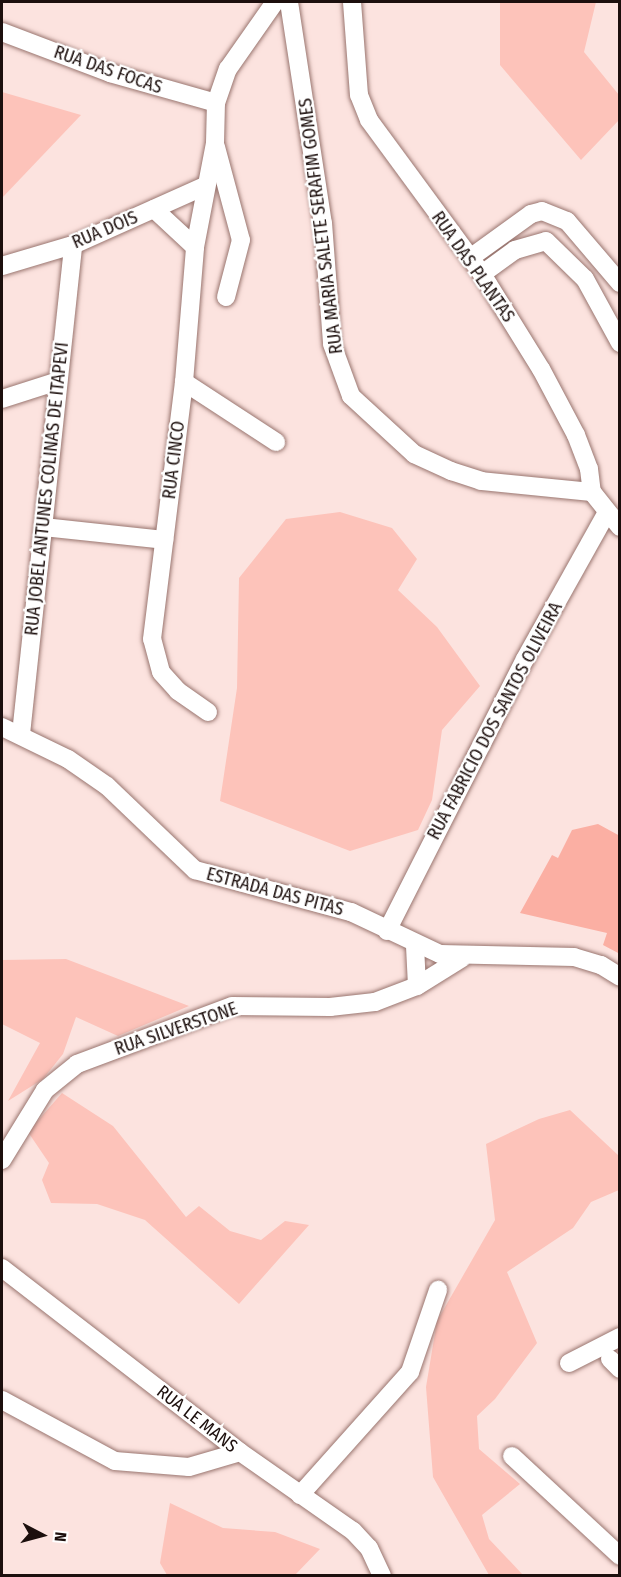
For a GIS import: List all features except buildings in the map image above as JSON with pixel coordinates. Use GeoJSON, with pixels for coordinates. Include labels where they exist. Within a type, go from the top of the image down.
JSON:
{"type":"FeatureCollection","features":[{"type":"Feature","properties":{"kind":"street"},"geometry":{"type":"LineString","coordinates":[[226,297],[241,240],[215,142],[216,103],[228,69],[275,2]]}},
{"type":"Feature","properties":{"kind":"street","name":"RUA MARIA SALETE SERAFIM GOMES"},"geometry":{"type":"LineString","coordinates":[[289,2],[324,224],[332,344],[351,396],[414,454],[452,471],[481,482],[592,492]]}},
{"type":"Feature","properties":{"kind":"street","name":"RUA DAS PLANTAS"},"geometry":{"type":"LineString","coordinates":[[352,2],[359,95],[369,120],[482,274],[542,369],[576,435],[589,470],[592,492],[620,527]]}},
{"type":"Feature","properties":{"kind":"street","name":"RUA DAS FOCAS"},"geometry":{"type":"LineString","coordinates":[[2,32],[110,73],[216,103]]}},
{"type":"Feature","properties":{"kind":"street","name":"RUA CINCO"},"geometry":{"type":"LineString","coordinates":[[207,712],[178,691],[161,672],[154,656],[152,639],[184,382],[195,247],[215,142]]}},
{"type":"Feature","properties":{"kind":"street","name":"RUA DOIS"},"geometry":{"type":"LineString","coordinates":[[2,266],[73,245],[205,186]]}},
{"type":"Feature","properties":{"kind":"street"},"geometry":{"type":"LineString","coordinates":[[154,208],[195,247]]}},
{"type":"Feature","properties":{"kind":"street"},"geometry":{"type":"LineString","coordinates":[[470,258],[531,214],[542,211],[567,220],[620,283]]}},
{"type":"Feature","properties":{"kind":"street"},"geometry":{"type":"LineString","coordinates":[[482,274],[515,249],[546,241],[585,279],[620,343]]}},
{"type":"Feature","properties":{"kind":"street","name":"RUA JOBEL ANTUNES COLINAS DE ITAPEVI"},"geometry":{"type":"LineString","coordinates":[[21,734],[73,245]]}},
{"type":"Feature","properties":{"kind":"street"},"geometry":{"type":"LineString","coordinates":[[2,399],[58,381]]}},
{"type":"Feature","properties":{"kind":"street"},"geometry":{"type":"LineString","coordinates":[[184,382],[276,442]]}},
{"type":"Feature","properties":{"kind":"street","name":"RUA FABRICIO DOS SANTOS OLIVEIRA"},"geometry":{"type":"LineString","coordinates":[[387,931],[525,659],[607,512]]}},
{"type":"Feature","properties":{"kind":"street"},"geometry":{"type":"LineString","coordinates":[[43,527],[164,540]]}},
{"type":"Feature","properties":{"kind":"street","name":"ESTRADA DAS PITAS"},"geometry":{"type":"LineString","coordinates":[[2,727],[21,734],[68,759],[107,786],[195,870],[351,912],[415,946],[462,958],[528,954],[574,957],[601,965],[620,977]]}},
{"type":"Feature","properties":{"kind":"street"},"geometry":{"type":"LineString","coordinates":[[415,946],[417,986]]}},
{"type":"Feature","properties":{"kind":"street","name":"RUA SILVERSTONE"},"geometry":{"type":"LineString","coordinates":[[2,1160],[45,1090],[77,1064],[232,1006],[356,1006],[417,986],[462,958]]}},
{"type":"Feature","properties":{"kind":"street","name":"RUA LE MANS"},"geometry":{"type":"LineString","coordinates":[[2,1268],[240,1452],[361,1538],[382,1575]]}},
{"type":"Feature","properties":{"kind":"street"},"geometry":{"type":"LineString","coordinates":[[300,1495],[410,1372],[438,1290]]}},
{"type":"Feature","properties":{"kind":"street"},"geometry":{"type":"LineString","coordinates":[[569,1363],[620,1337]]}},
{"type":"Feature","properties":{"kind":"street"},"geometry":{"type":"LineString","coordinates":[[2,1400],[37,1422],[68,1432],[115,1461],[189,1467],[240,1452]]}},
{"type":"Feature","properties":{"kind":"street"},"geometry":{"type":"LineString","coordinates":[[512,1456],[620,1556]]}},
{"type":"Feature","properties":{"kind":"shaded area"},"geometry":{"type":"Polygon","coordinates":[[[500,2],[596,2],[584,52],[619,95],[619,120],[581,160],[500,65],[500,2]]]}},
{"type":"Feature","properties":{"kind":"shaded area"},"geometry":{"type":"Polygon","coordinates":[[[2,92],[81,115],[2,198],[2,92]]]}},
{"type":"Feature","properties":{"kind":"shaded area"},"geometry":{"type":"Polygon","coordinates":[[[340,512],[392,528],[417,559],[398,590],[437,627],[480,686],[442,730],[432,800],[418,830],[350,851],[220,801],[237,688],[239,578],[286,519],[340,512]]]}},
{"type":"Feature","properties":{"kind":"shaded area"},"geometry":{"type":"Polygon","coordinates":[[[66,959],[189,1006],[118,1036],[76,1017],[63,1054],[43,1079],[8,1101],[40,1043],[2,1024],[2,960],[66,959]]]}},
{"type":"Feature","properties":{"kind":"shaded area"},"geometry":{"type":"Polygon","coordinates":[[[62,1093],[113,1126],[186,1217],[199,1206],[230,1231],[261,1240],[285,1221],[309,1225],[239,1304],[145,1220],[97,1204],[51,1203],[42,1180],[49,1163],[28,1132],[62,1093]]]}},
{"type":"Feature","properties":{"kind":"shaded area"},"geometry":{"type":"Polygon","coordinates":[[[570,1110],[619,1156],[619,1190],[591,1202],[573,1228],[507,1272],[537,1343],[495,1399],[477,1416],[479,1449],[520,1484],[482,1515],[489,1539],[523,1575],[489,1575],[433,1477],[426,1387],[437,1321],[495,1220],[486,1144],[539,1119],[570,1110]]]}},
{"type":"Feature","properties":{"kind":"shaded area"},"geometry":{"type":"Polygon","coordinates":[[[170,1503],[223,1528],[275,1532],[320,1549],[295,1575],[167,1575],[160,1563],[170,1503]]]}}]}
